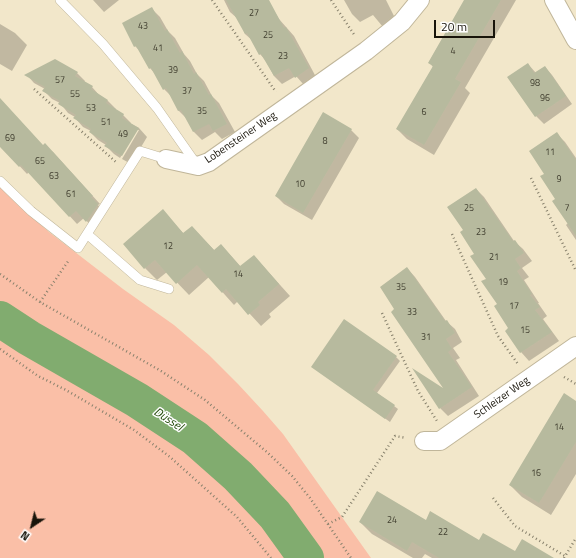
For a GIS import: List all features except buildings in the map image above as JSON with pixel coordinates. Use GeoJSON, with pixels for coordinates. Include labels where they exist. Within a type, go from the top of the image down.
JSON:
{"type":"FeatureCollection","features":[{"type":"Feature","properties":{"kind":"street","name":"Lobensteiner Weg"},"geometry":{"type":"LineString","coordinates":[[166,158],[198,166],[209,162],[366,51],[402,22],[420,0]]}},
{"type":"Feature","properties":{"kind":"street"},"geometry":{"type":"LineString","coordinates":[[554,0],[576,40]]}},
{"type":"Feature","properties":{"kind":"street","name":"Schleizer Weg"},"geometry":{"type":"LineString","coordinates":[[424,441],[440,441],[576,346]]}},
{"type":"Feature","properties":{"kind":"lane"},"geometry":{"type":"LineString","coordinates":[[60,0],[103,44],[157,108],[198,166]]}},
{"type":"Feature","properties":{"kind":"lane","name":"Lobensteiner Weg"},"geometry":{"type":"LineString","coordinates":[[78,248],[140,151],[166,158]]}},
{"type":"Feature","properties":{"kind":"lane"},"geometry":{"type":"LineString","coordinates":[[0,181],[32,211],[78,248]]}},
{"type":"Feature","properties":{"kind":"lane"},"geometry":{"type":"LineString","coordinates":[[87,234],[140,280],[169,289]]}},
{"type":"Feature","properties":{"kind":"path"},"geometry":{"type":"LineString","coordinates":[[212,0],[286,107]]}},
{"type":"Feature","properties":{"kind":"path"},"geometry":{"type":"LineString","coordinates":[[331,0],[366,51]]}},
{"type":"Feature","properties":{"kind":"path"},"geometry":{"type":"LineString","coordinates":[[34,89],[127,172]]}},
{"type":"Feature","properties":{"kind":"path"},"geometry":{"type":"LineString","coordinates":[[531,178],[576,271]]}},
{"type":"Feature","properties":{"kind":"path"},"geometry":{"type":"LineString","coordinates":[[452,234],[498,336],[528,380]]}},
{"type":"Feature","properties":{"kind":"path"},"geometry":{"type":"LineString","coordinates":[[40,302],[78,248]]}},
{"type":"Feature","properties":{"kind":"path"},"geometry":{"type":"LineString","coordinates":[[0,274],[40,302],[161,371],[204,400],[268,453],[287,472],[310,498],[351,558]]}},
{"type":"Feature","properties":{"kind":"path"},"geometry":{"type":"LineString","coordinates":[[382,313],[418,391],[446,437]]}},
{"type":"Feature","properties":{"kind":"path"},"geometry":{"type":"LineString","coordinates":[[0,349],[38,376],[66,390],[134,430],[170,456],[237,517],[271,558]]}},
{"type":"Feature","properties":{"kind":"path"},"geometry":{"type":"LineString","coordinates":[[328,524],[342,517],[394,436],[424,441]]}},
{"type":"Feature","properties":{"kind":"path"},"geometry":{"type":"LineString","coordinates":[[493,498],[515,526],[564,557],[576,538]]}},
{"type":"Feature","properties":{"kind":"shaded area"},"geometry":{"type":"Polygon","coordinates":[[[0,187],[49,232],[123,289],[174,325],[209,355],[238,384],[283,434],[371,558],[311,558],[288,527],[250,485],[193,433],[103,376],[21,330],[0,316],[0,187]]]}},
{"type":"Feature","properties":{"kind":"shaded area"},"geometry":{"type":"Polygon","coordinates":[[[0,323],[135,402],[192,441],[235,477],[285,535],[301,558],[0,558],[0,323]]]}},
{"type":"Feature","properties":{"kind":"waterway","name":"Düssel"},"geometry":{"type":"LineString","coordinates":[[0,319],[29,338],[137,400],[195,438],[238,476],[275,515],[306,558]]}}]}
